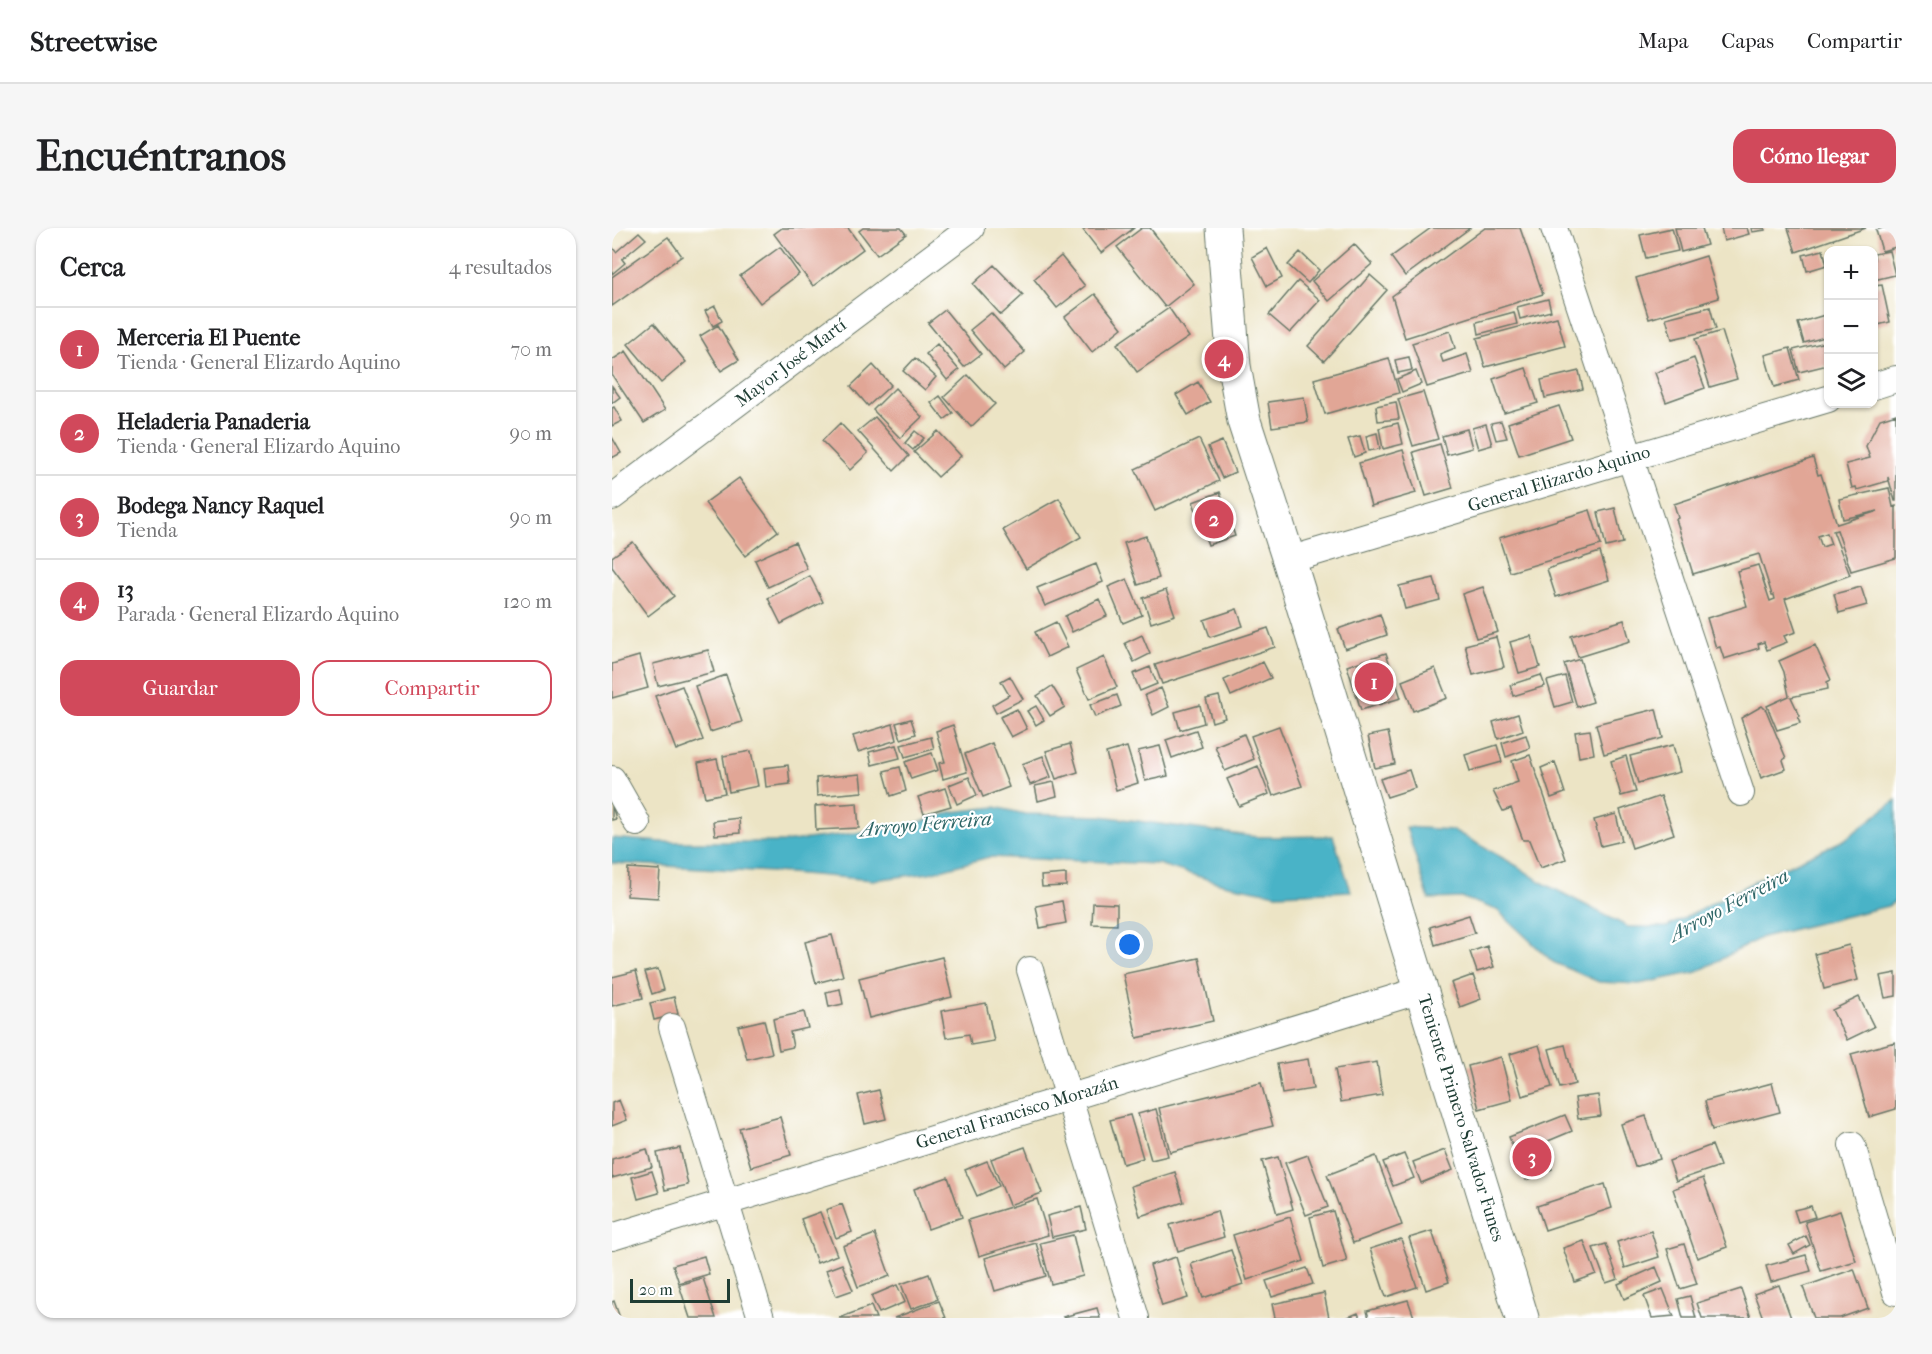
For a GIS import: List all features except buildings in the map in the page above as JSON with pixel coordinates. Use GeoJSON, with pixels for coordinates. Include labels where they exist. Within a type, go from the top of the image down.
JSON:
{"type":"FeatureCollection","features":[{"type":"Feature","properties":{"kind":"street","name":"Mayor José Martí"},"geometry":{"type":"LineString","coordinates":[[612,497],[971,228]]}},
{"type":"Feature","properties":{"kind":"street","name":"Teniente Primero Salvador Funes"},"geometry":{"type":"LineString","coordinates":[[1223,228],[1234,366],[1244,421],[1363,798],[1522,1318]]}},
{"type":"Feature","properties":{"kind":"street"},"geometry":{"type":"LineString","coordinates":[[1554,228],[1741,793]]}},
{"type":"Feature","properties":{"kind":"street"},"geometry":{"type":"LineString","coordinates":[[1878,385],[1896,379]]}},
{"type":"Feature","properties":{"kind":"street","name":"General Elizardo Aquino"},"geometry":{"type":"LineString","coordinates":[[1289,560],[1824,400]]}},
{"type":"Feature","properties":{"kind":"street"},"geometry":{"type":"LineString","coordinates":[[612,778],[637,823]]}},
{"type":"Feature","properties":{"kind":"street"},"geometry":{"type":"LineString","coordinates":[[1030,970],[1136,1318]]}},
{"type":"Feature","properties":{"kind":"street","name":"General Francisco Morazán"},"geometry":{"type":"LineString","coordinates":[[612,1237],[1421,990]]}},
{"type":"Feature","properties":{"kind":"street"},"geometry":{"type":"LineString","coordinates":[[672,1027],[761,1318]]}},
{"type":"Feature","properties":{"kind":"street"},"geometry":{"type":"LineString","coordinates":[[1852,1145],[1896,1292]]}},
{"type":"Feature","properties":{"kind":"water","name":"Arroyo Ferreira"},"geometry":{"type":"Polygon","coordinates":[[[1896,800],[1896,901],[1888,906],[1762,937],[1697,972],[1639,984],[1599,982],[1553,962],[1497,910],[1463,898],[1429,899],[1406,827],[1453,830],[1541,882],[1628,927],[1667,927],[1759,879],[1844,840],[1896,800]]]}},
{"type":"Feature","properties":{"kind":"water","name":"Arroyo Ferreira"},"geometry":{"type":"Polygon","coordinates":[[[995,807],[1025,814],[1101,816],[1257,837],[1333,836],[1351,891],[1277,894],[1223,884],[1158,864],[989,857],[929,873],[873,880],[612,863],[612,838],[661,842],[783,842],[904,827],[952,812],[995,807]]]}},
{"type":"Feature","properties":{"kind":"place","name":"13"},"geometry":{"type":"Point","coordinates":[1224,359]}},
{"type":"Feature","properties":{"kind":"place","name":"Heladeria Panaderia"},"geometry":{"type":"Point","coordinates":[1214,519]}},
{"type":"Feature","properties":{"kind":"place","name":"Merceria El Puente"},"geometry":{"type":"Point","coordinates":[1374,682]}},
{"type":"Feature","properties":{"kind":"place","name":"Bodega Nancy Raquel"},"geometry":{"type":"Point","coordinates":[1532,1157]}}]}
